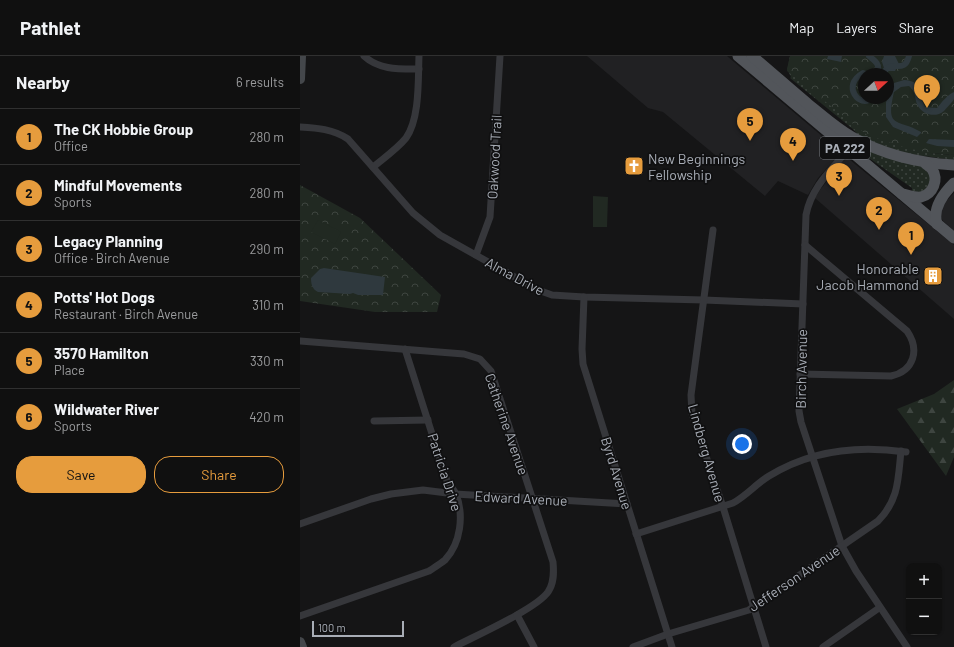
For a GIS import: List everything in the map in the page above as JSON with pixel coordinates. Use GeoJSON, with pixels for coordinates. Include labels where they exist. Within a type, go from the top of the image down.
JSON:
{"type":"FeatureCollection","features":[{"type":"Feature","properties":{"kind":"main road","name":"PA 222"},"geometry":{"type":"LineString","coordinates":[[738,56],[954,238]]}},
{"type":"Feature","properties":{"kind":"main road","name":"PA 222"},"geometry":{"type":"LineString","coordinates":[[752,56],[831,123],[852,137],[884,152],[905,159],[954,166]]}},
{"type":"Feature","properties":{"kind":"main road"},"geometry":{"type":"LineString","coordinates":[[900,193],[918,197],[922,197],[929,193],[933,188],[935,178],[932,170],[925,163]]}},
{"type":"Feature","properties":{"kind":"main road"},"geometry":{"type":"LineString","coordinates":[[937,224],[935,213],[937,207],[954,183]]}},
{"type":"Feature","properties":{"kind":"street"},"geometry":{"type":"LineString","coordinates":[[300,79],[302,56]]}},
{"type":"Feature","properties":{"kind":"street"},"geometry":{"type":"LineString","coordinates":[[364,56],[384,67],[394,69],[418,69]]}},
{"type":"Feature","properties":{"kind":"street"},"geometry":{"type":"LineString","coordinates":[[373,167],[406,138],[413,124],[416,114],[419,56]]}},
{"type":"Feature","properties":{"kind":"street","name":"Oakwood Trail"},"geometry":{"type":"LineString","coordinates":[[476,255],[490,217],[500,56]]}},
{"type":"Feature","properties":{"kind":"street","name":"Alma Drive"},"geometry":{"type":"LineString","coordinates":[[300,127],[327,130],[342,135],[353,143],[405,205],[426,225],[440,235],[545,293],[584,297],[803,304]]}},
{"type":"Feature","properties":{"kind":"street","name":"Birch Avenue"},"geometry":{"type":"LineString","coordinates":[[848,150],[817,187],[812,196],[806,215],[799,410],[801,422],[842,546],[856,572],[879,608],[907,647]]}},
{"type":"Feature","properties":{"kind":"street","name":"Lindberg Avenue"},"geometry":{"type":"LineString","coordinates":[[713,230],[691,395],[692,414],[723,507],[766,647]]}},
{"type":"Feature","properties":{"kind":"street"},"geometry":{"type":"LineString","coordinates":[[800,374],[891,376],[904,371],[914,356],[911,337],[906,331],[805,245]]}},
{"type":"Feature","properties":{"kind":"street","name":"Byrd Avenue"},"geometry":{"type":"LineString","coordinates":[[584,297],[582,349],[583,364],[672,647]]}},
{"type":"Feature","properties":{"kind":"street","name":"Catherine Avenue"},"geometry":{"type":"LineString","coordinates":[[300,341],[472,355],[486,364],[494,377],[553,562],[553,579],[551,585],[538,602],[454,647]]}},
{"type":"Feature","properties":{"kind":"street","name":"Patricia Drive"},"geometry":{"type":"LineString","coordinates":[[300,616],[429,570],[440,564],[450,553],[457,538],[460,511],[455,494],[447,481],[405,349]]}},
{"type":"Feature","properties":{"kind":"street"},"geometry":{"type":"LineString","coordinates":[[374,421],[428,420]]}},
{"type":"Feature","properties":{"kind":"street","name":"Jefferson Avenue"},"geometry":{"type":"LineString","coordinates":[[633,647],[668,634],[749,610],[878,521],[890,507],[895,496],[903,451],[874,448],[853,449],[812,456]]}},
{"type":"Feature","properties":{"kind":"street"},"geometry":{"type":"LineString","coordinates":[[636,534],[723,507],[739,500],[755,486],[782,468],[812,456]]}},
{"type":"Feature","properties":{"kind":"street","name":"Edward Avenue"},"geometry":{"type":"LineString","coordinates":[[300,524],[371,499],[390,494],[424,490],[455,494],[627,504]]}},
{"type":"Feature","properties":{"kind":"street"},"geometry":{"type":"LineString","coordinates":[[823,647],[879,608]]}},
{"type":"Feature","properties":{"kind":"street"},"geometry":{"type":"LineString","coordinates":[[516,615],[534,647]]}},
{"type":"Feature","properties":{"kind":"street"},"geometry":{"type":"LineString","coordinates":[[300,642],[302,647]]}},
{"type":"Feature","properties":{"kind":"shaded area"},"geometry":{"type":"Polygon","coordinates":[[[587,56],[727,56],[835,147],[838,156],[818,178],[808,195],[778,181],[765,196],[663,112],[648,108],[587,56]]]}},
{"type":"Feature","properties":{"kind":"shaded area"},"geometry":{"type":"Polygon","coordinates":[[[828,56],[842,56],[841,62],[827,59],[828,56]]]}},
{"type":"Feature","properties":{"kind":"shaded area"},"geometry":{"type":"Polygon","coordinates":[[[884,56],[895,56],[899,64],[894,71],[894,68],[884,68],[882,62],[884,56]]]}},
{"type":"Feature","properties":{"kind":"shaded area"},"geometry":{"type":"Polygon","coordinates":[[[904,80],[915,83],[918,86],[925,107],[937,108],[951,93],[954,92],[954,99],[941,113],[934,115],[926,113],[923,112],[918,106],[913,91],[909,86],[901,87],[894,92],[894,83],[904,80]]]}},
{"type":"Feature","properties":{"kind":"shaded area"},"geometry":{"type":"Polygon","coordinates":[[[886,104],[892,104],[891,112],[896,121],[921,133],[917,137],[893,127],[886,117],[886,104]]]}},
{"type":"Feature","properties":{"kind":"shaded area"},"geometry":{"type":"Polygon","coordinates":[[[929,139],[954,140],[954,147],[937,146],[926,143],[929,139]]]}},
{"type":"Feature","properties":{"kind":"shaded area"},"geometry":{"type":"Polygon","coordinates":[[[847,159],[954,245],[954,319],[815,198],[843,161],[847,159]]]}},
{"type":"Feature","properties":{"kind":"shaded area"},"geometry":{"type":"Polygon","coordinates":[[[954,193],[954,231],[943,221],[939,214],[944,203],[954,193]]]}},
{"type":"Feature","properties":{"kind":"shaded area"},"geometry":{"type":"Polygon","coordinates":[[[324,268],[385,277],[383,295],[318,292],[312,286],[311,278],[320,269],[324,268]]]}},
{"type":"Feature","properties":{"kind":"green space"},"geometry":{"type":"Polygon","coordinates":[[[790,56],[931,153],[954,155],[954,160],[902,153],[859,136],[854,130],[790,78],[791,77],[787,69],[790,56]]]}},
{"type":"Feature","properties":{"kind":"green space"},"geometry":{"type":"Polygon","coordinates":[[[790,56],[954,56],[954,155],[931,153],[906,148],[867,135],[787,71],[790,56]]]}},
{"type":"Feature","properties":{"kind":"green space"},"geometry":{"type":"Polygon","coordinates":[[[831,127],[920,164],[933,178],[923,193],[912,191],[912,188],[856,149],[831,127]]]}},
{"type":"Feature","properties":{"kind":"green space"},"geometry":{"type":"Polygon","coordinates":[[[300,185],[360,218],[441,295],[437,312],[375,312],[300,301],[300,185]]]}},
{"type":"Feature","properties":{"kind":"green space"},"geometry":{"type":"Polygon","coordinates":[[[593,196],[608,197],[607,227],[593,227],[593,196]]]}},
{"type":"Feature","properties":{"kind":"green space"},"geometry":{"type":"Polygon","coordinates":[[[318,220],[341,232],[335,244],[311,232],[318,220]]]}},
{"type":"Feature","properties":{"kind":"green space"},"geometry":{"type":"Polygon","coordinates":[[[954,380],[954,457],[946,476],[897,409],[934,394],[954,380]]]}},
{"type":"Feature","properties":{"kind":"waterway"},"geometry":{"type":"LineString","coordinates":[[869,56],[876,62],[878,68]]}},
{"type":"Feature","properties":{"kind":"waterway"},"geometry":{"type":"LineString","coordinates":[[888,68],[904,65],[909,56]]}},
{"type":"Feature","properties":{"kind":"waterway"},"geometry":{"type":"LineString","coordinates":[[858,77],[853,84],[853,90],[858,98]]}},
{"type":"Feature","properties":{"kind":"place","name":"Wildwater River"},"geometry":{"type":"Point","coordinates":[927,108]}},
{"type":"Feature","properties":{"kind":"place","name":"3570 Hamilton"},"geometry":{"type":"Point","coordinates":[750,141]}},
{"type":"Feature","properties":{"kind":"place","name":"Potts' Hot Dogs"},"geometry":{"type":"Point","coordinates":[793,161]}},
{"type":"Feature","properties":{"kind":"place","name":"New Beginnings Fellowship"},"geometry":{"type":"Point","coordinates":[634,166]}},
{"type":"Feature","properties":{"kind":"place","name":"Legacy Planning"},"geometry":{"type":"Point","coordinates":[839,196]}},
{"type":"Feature","properties":{"kind":"place","name":"Mindful Movements"},"geometry":{"type":"Point","coordinates":[879,230]}},
{"type":"Feature","properties":{"kind":"place","name":"The CK Hobbie Group"},"geometry":{"type":"Point","coordinates":[911,255]}},
{"type":"Feature","properties":{"kind":"place","name":"Honorable Jacob Hammond"},"geometry":{"type":"Point","coordinates":[933,276]}}]}
